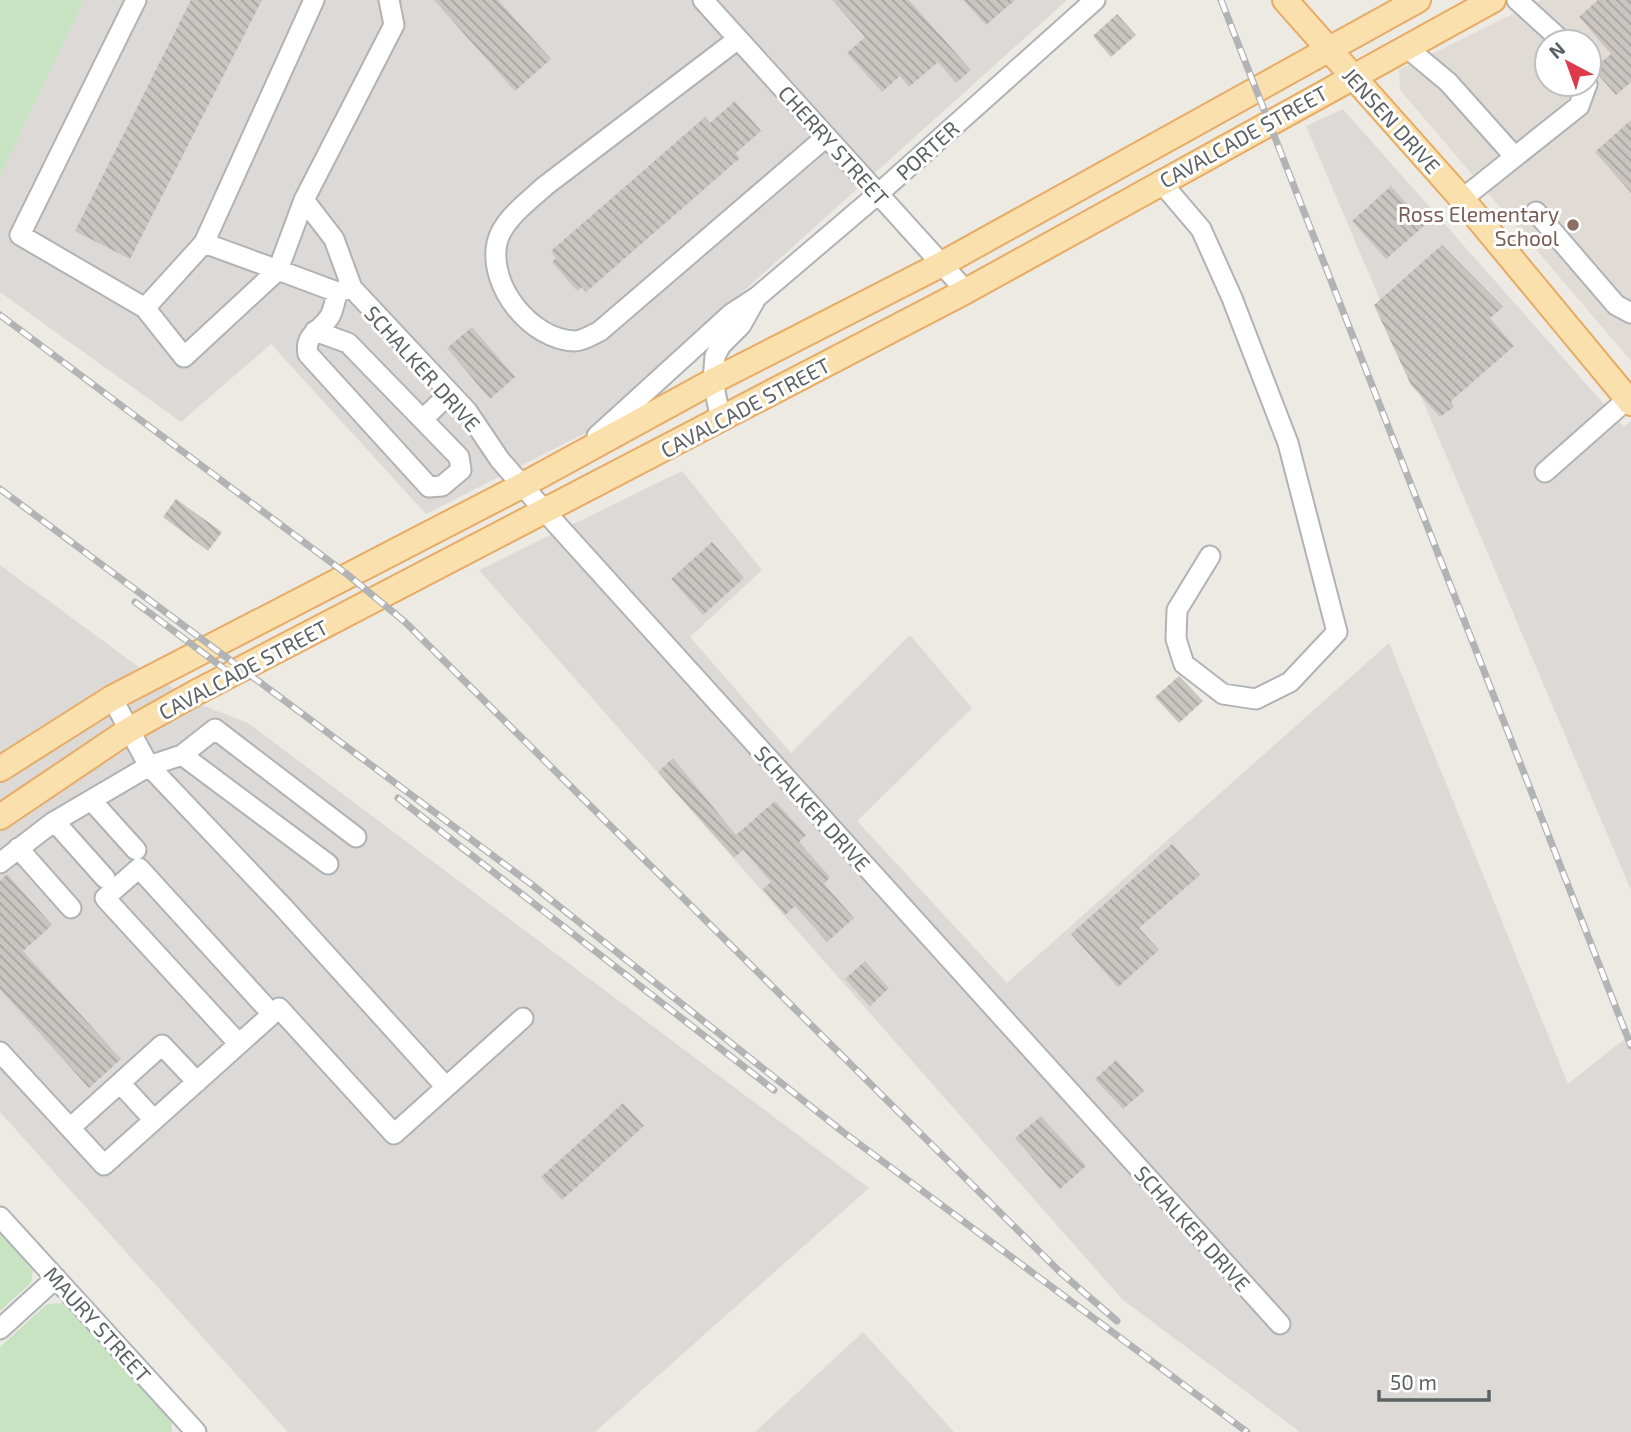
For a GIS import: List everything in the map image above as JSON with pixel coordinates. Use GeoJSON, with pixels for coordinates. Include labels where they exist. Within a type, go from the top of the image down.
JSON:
{"type":"FeatureCollection","features":[{"type":"Feature","properties":{"kind":"main road","name":"JENSEN DRIVE"},"geometry":{"type":"LineString","coordinates":[[1285,0],[1462,199],[1630,400]]}},
{"type":"Feature","properties":{"kind":"main road","name":"CAVALCADE STREET"},"geometry":{"type":"LineString","coordinates":[[0,769],[112,698],[523,485],[713,381],[942,264],[1418,0]]}},
{"type":"Feature","properties":{"kind":"main road","name":"CAVALCADE STREET"},"geometry":{"type":"LineString","coordinates":[[0,817],[129,730],[966,291],[1160,181],[1493,0]]}},
{"type":"Feature","properties":{"kind":"main road"},"geometry":{"type":"LineString","coordinates":[[300,600],[315,631]]}},
{"type":"Feature","properties":{"kind":"street"},"geometry":{"type":"LineString","coordinates":[[136,0],[20,235],[145,309],[184,357],[278,270],[304,200],[394,25],[389,0]]}},
{"type":"Feature","properties":{"kind":"street"},"geometry":{"type":"LineString","coordinates":[[145,309],[204,243],[314,0]]}},
{"type":"Feature","properties":{"kind":"street","name":"CHERRY STREET"},"geometry":{"type":"LineString","coordinates":[[703,0],[966,291]]}},
{"type":"Feature","properties":{"kind":"street","name":"PORTER"},"geometry":{"type":"LineString","coordinates":[[573,457],[731,314],[757,297],[878,194],[1095,0]]}},
{"type":"Feature","properties":{"kind":"street"},"geometry":{"type":"LineString","coordinates":[[1517,0],[1548,28]]}},
{"type":"Feature","properties":{"kind":"street"},"geometry":{"type":"LineString","coordinates":[[738,38],[545,186],[516,213],[497,240],[495,264],[504,289],[521,313],[537,329],[558,339],[578,342],[600,331],[826,137]]}},
{"type":"Feature","properties":{"kind":"street"},"geometry":{"type":"LineString","coordinates":[[1406,47],[1448,82],[1515,157]]}},
{"type":"Feature","properties":{"kind":"street"},"geometry":{"type":"LineString","coordinates":[[1462,199],[1578,106],[1581,98]]}},
{"type":"Feature","properties":{"kind":"street"},"geometry":{"type":"LineString","coordinates":[[1160,181],[1201,229],[1232,298],[1288,443],[1337,632],[1290,682],[1256,699],[1223,694],[1184,664],[1176,639],[1177,610],[1210,556]]}},
{"type":"Feature","properties":{"kind":"street"},"geometry":{"type":"LineString","coordinates":[[304,200],[334,239],[344,290],[330,317],[315,331],[306,344],[307,354],[429,487],[436,489],[461,470],[462,463],[422,418],[348,343],[315,331]]}},
{"type":"Feature","properties":{"kind":"street"},"geometry":{"type":"LineString","coordinates":[[1536,212],[1615,305],[1631,313]]}},
{"type":"Feature","properties":{"kind":"street"},"geometry":{"type":"LineString","coordinates":[[204,243],[344,290]]}},
{"type":"Feature","properties":{"kind":"street","name":"SCHALKER DRIVE"},"geometry":{"type":"LineString","coordinates":[[344,290],[450,393],[546,511],[1280,1324]]}},
{"type":"Feature","properties":{"kind":"street","name":"PORTER"},"geometry":{"type":"LineString","coordinates":[[720,421],[713,381],[715,356],[720,345],[741,326],[757,297]]}},
{"type":"Feature","properties":{"kind":"street"},"geometry":{"type":"LineString","coordinates":[[422,418],[450,393]]}},
{"type":"Feature","properties":{"kind":"street"},"geometry":{"type":"LineString","coordinates":[[1545,472],[1630,400]]}},
{"type":"Feature","properties":{"kind":"street"},"geometry":{"type":"LineString","coordinates":[[112,698],[149,766],[283,906],[446,1087]]}},
{"type":"Feature","properties":{"kind":"street"},"geometry":{"type":"LineString","coordinates":[[0,863],[55,822],[149,766],[183,755],[215,729],[356,837]]}},
{"type":"Feature","properties":{"kind":"street"},"geometry":{"type":"LineString","coordinates":[[183,755],[328,864]]}},
{"type":"Feature","properties":{"kind":"street"},"geometry":{"type":"LineString","coordinates":[[91,800],[136,850]]}},
{"type":"Feature","properties":{"kind":"street"},"geometry":{"type":"LineString","coordinates":[[55,822],[105,878]]}},
{"type":"Feature","properties":{"kind":"street"},"geometry":{"type":"LineString","coordinates":[[18,848],[71,908]]}},
{"type":"Feature","properties":{"kind":"street"},"geometry":{"type":"LineString","coordinates":[[239,1044],[105,898],[139,868],[272,1014]]}},
{"type":"Feature","properties":{"kind":"street"},"geometry":{"type":"LineString","coordinates":[[0,1052],[104,1165],[279,1009],[394,1134],[523,1018]]}},
{"type":"Feature","properties":{"kind":"street"},"geometry":{"type":"LineString","coordinates":[[70,1128],[162,1045],[197,1082]]}},
{"type":"Feature","properties":{"kind":"street"},"geometry":{"type":"LineString","coordinates":[[120,1083],[154,1120]]}},
{"type":"Feature","properties":{"kind":"street","name":"MAURY STREET"},"geometry":{"type":"LineString","coordinates":[[0,1217],[196,1432]]}},
{"type":"Feature","properties":{"kind":"street"},"geometry":{"type":"LineString","coordinates":[[0,1329],[56,1279]]}},
{"type":"Feature","properties":{"kind":"shaded area"},"geometry":{"type":"Polygon","coordinates":[[[84,0],[1067,0],[587,432],[426,514],[271,344],[181,422],[0,292],[0,176],[84,0]]]}},
{"type":"Feature","properties":{"kind":"shaded area","name":"Ross Elementary School"},"geometry":{"type":"Polygon","coordinates":[[[1541,0],[1631,0],[1631,361],[1400,90],[1399,70],[1541,0]]]}},
{"type":"Feature","properties":{"kind":"shaded area"},"geometry":{"type":"Polygon","coordinates":[[[1343,109],[1624,427],[1631,421],[1631,890],[1306,126],[1343,109]]]}},
{"type":"Feature","properties":{"kind":"shaded area"},"geometry":{"type":"Polygon","coordinates":[[[682,471],[762,570],[690,637],[791,753],[910,635],[972,708],[857,821],[1007,983],[1389,643],[1568,1084],[1631,1034],[1631,1432],[1300,1432],[1123,1300],[479,570],[682,471]]]}},
{"type":"Feature","properties":{"kind":"shaded area"},"geometry":{"type":"Polygon","coordinates":[[[0,565],[140,668],[204,706],[248,723],[869,1188],[595,1432],[288,1432],[0,1112],[0,565]]]}},
{"type":"Feature","properties":{"kind":"shaded area"},"geometry":{"type":"Polygon","coordinates":[[[863,1332],[954,1432],[755,1432],[863,1332]]]}},
{"type":"Feature","properties":{"kind":"green space"},"geometry":{"type":"Polygon","coordinates":[[[0,0],[84,0],[0,176],[0,0]]]}},
{"type":"Feature","properties":{"kind":"green space"},"geometry":{"type":"Polygon","coordinates":[[[0,1231],[33,1271],[31,1283],[0,1311],[0,1231]]]}},
{"type":"Feature","properties":{"kind":"green space"},"geometry":{"type":"Polygon","coordinates":[[[64,1303],[171,1418],[172,1432],[0,1432],[0,1347],[47,1304],[64,1303]]]}},
{"type":"Feature","properties":{"kind":"building"},"geometry":{"type":"Polygon","coordinates":[[[191,0],[262,0],[130,259],[75,231],[191,0]]]}},
{"type":"Feature","properties":{"kind":"building"},"geometry":{"type":"Polygon","coordinates":[[[434,0],[498,0],[551,59],[515,91],[434,0]]]}},
{"type":"Feature","properties":{"kind":"building"},"geometry":{"type":"Polygon","coordinates":[[[832,0],[909,0],[971,70],[956,83],[938,62],[909,87],[900,76],[882,92],[847,53],[865,37],[832,0]]]}},
{"type":"Feature","properties":{"kind":"building"},"geometry":{"type":"Polygon","coordinates":[[[963,0],[1015,0],[986,25],[963,0]]]}},
{"type":"Feature","properties":{"kind":"building"},"geometry":{"type":"Polygon","coordinates":[[[1598,0],[1631,0],[1631,82],[1616,95],[1603,80],[1603,61],[1611,54],[1603,45],[1603,28],[1589,28],[1579,17],[1598,0]]]}},
{"type":"Feature","properties":{"kind":"building"},"geometry":{"type":"Polygon","coordinates":[[[1117,14],[1136,35],[1111,57],[1093,36],[1117,14]]]}},
{"type":"Feature","properties":{"kind":"building"},"geometry":{"type":"Polygon","coordinates":[[[735,101],[761,131],[736,153],[740,158],[586,292],[582,287],[577,291],[552,262],[556,258],[551,251],[705,117],[710,123],[735,101]]]}},
{"type":"Feature","properties":{"kind":"building"},"geometry":{"type":"Polygon","coordinates":[[[1631,120],[1631,193],[1595,152],[1631,120]]]}},
{"type":"Feature","properties":{"kind":"building"},"geometry":{"type":"Polygon","coordinates":[[[1391,186],[1425,225],[1386,259],[1352,221],[1391,186]]]}},
{"type":"Feature","properties":{"kind":"building"},"geometry":{"type":"Polygon","coordinates":[[[1442,245],[1503,307],[1490,318],[1514,346],[1451,401],[1454,407],[1440,417],[1411,385],[1374,305],[1442,245]]]}},
{"type":"Feature","properties":{"kind":"building"},"geometry":{"type":"Polygon","coordinates":[[[472,327],[515,377],[490,399],[447,348],[472,327]]]}},
{"type":"Feature","properties":{"kind":"building"},"geometry":{"type":"Polygon","coordinates":[[[176,499],[222,532],[208,551],[163,517],[176,499]]]}},
{"type":"Feature","properties":{"kind":"building"},"geometry":{"type":"Polygon","coordinates":[[[712,542],[744,578],[703,615],[671,579],[712,542]]]}},
{"type":"Feature","properties":{"kind":"building"},"geometry":{"type":"Polygon","coordinates":[[[1179,676],[1203,701],[1179,723],[1155,697],[1179,676]]]}},
{"type":"Feature","properties":{"kind":"building"},"geometry":{"type":"Polygon","coordinates":[[[673,758],[736,835],[775,801],[806,835],[799,842],[830,877],[824,884],[854,918],[827,942],[795,906],[785,915],[763,889],[771,882],[743,850],[734,858],[658,772],[673,758]]]}},
{"type":"Feature","properties":{"kind":"building"},"geometry":{"type":"Polygon","coordinates":[[[1172,844],[1200,875],[1139,928],[1159,950],[1118,987],[1071,934],[1172,844]]]}},
{"type":"Feature","properties":{"kind":"building"},"geometry":{"type":"Polygon","coordinates":[[[7,874],[52,925],[23,951],[121,1059],[89,1088],[0,989],[0,881],[7,874]]]}},
{"type":"Feature","properties":{"kind":"building"},"geometry":{"type":"Polygon","coordinates":[[[865,961],[889,988],[870,1006],[845,979],[865,961]]]}},
{"type":"Feature","properties":{"kind":"building"},"geometry":{"type":"Polygon","coordinates":[[[1116,1060],[1144,1091],[1123,1109],[1095,1079],[1116,1060]]]}},
{"type":"Feature","properties":{"kind":"building"},"geometry":{"type":"Polygon","coordinates":[[[623,1103],[644,1126],[562,1200],[541,1177],[623,1103]]]}},
{"type":"Feature","properties":{"kind":"building"},"geometry":{"type":"Polygon","coordinates":[[[1041,1116],[1086,1166],[1060,1189],[1015,1138],[1041,1116]]]}},
{"type":"Feature","properties":{"kind":"railway"},"geometry":{"type":"LineString","coordinates":[[1221,0],[1631,1046]]}},
{"type":"Feature","properties":{"kind":"railway"},"geometry":{"type":"LineString","coordinates":[[0,315],[348,575],[405,622],[1059,1271],[1117,1321]]}},
{"type":"Feature","properties":{"kind":"railway"},"geometry":{"type":"LineString","coordinates":[[0,489],[531,884],[843,1132],[1247,1432]]}},
{"type":"Feature","properties":{"kind":"railway"},"geometry":{"type":"LineString","coordinates":[[135,602],[238,679]]}},
{"type":"Feature","properties":{"kind":"railway"},"geometry":{"type":"LineString","coordinates":[[398,798],[774,1090]]}},
{"type":"Feature","properties":{"kind":"place","name":"Ross Elementary School"},"geometry":{"type":"Point","coordinates":[1573,225]}}]}
